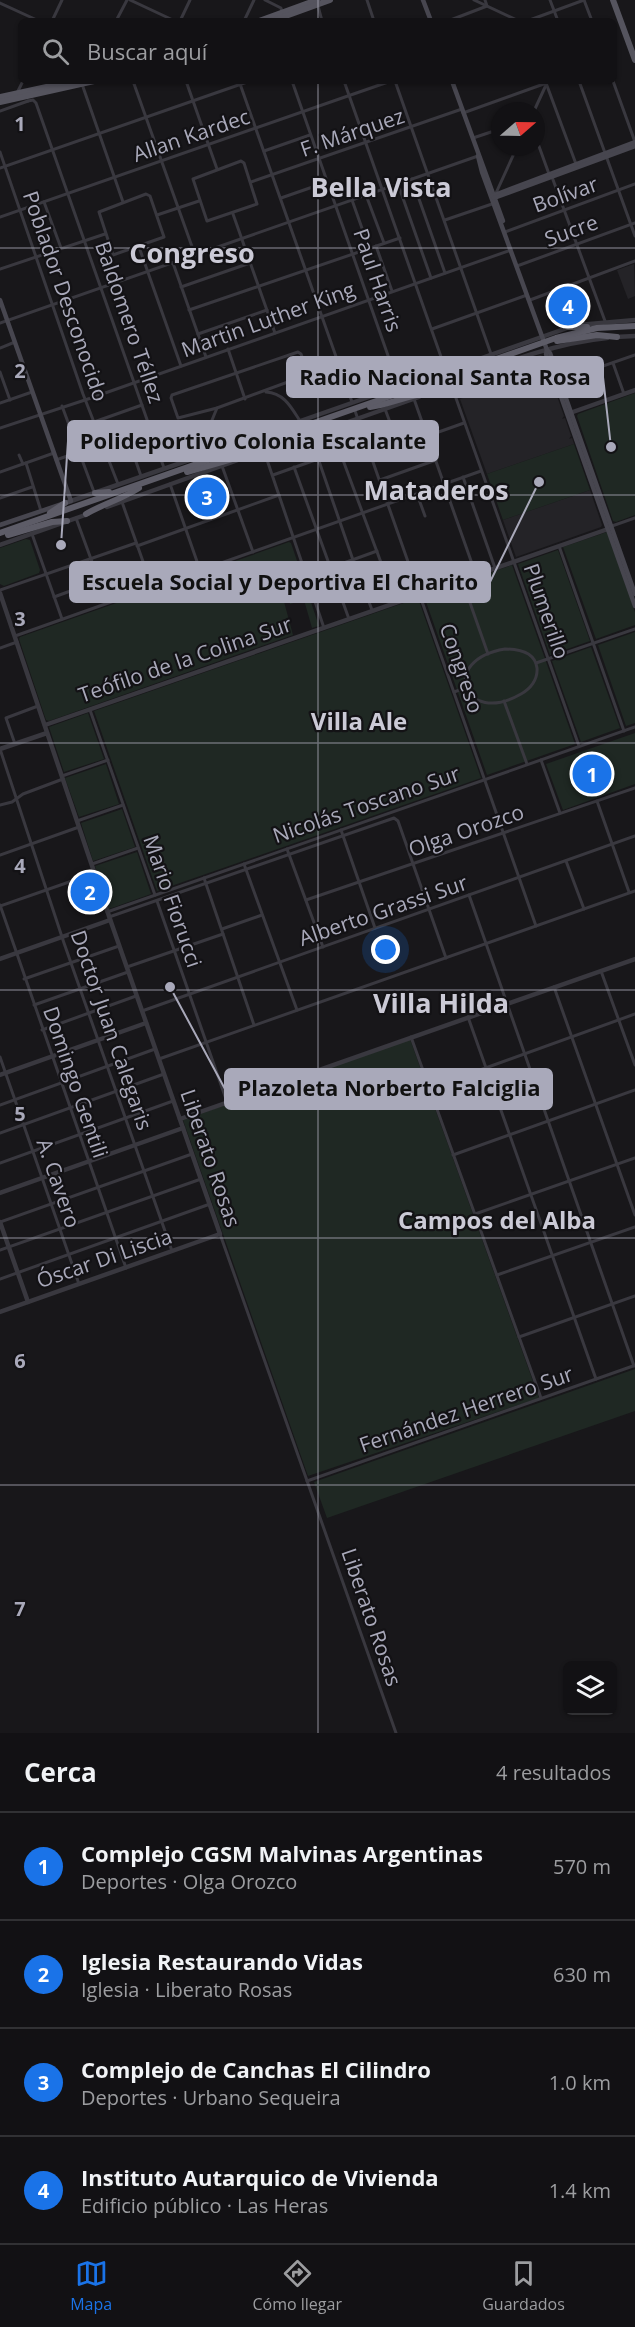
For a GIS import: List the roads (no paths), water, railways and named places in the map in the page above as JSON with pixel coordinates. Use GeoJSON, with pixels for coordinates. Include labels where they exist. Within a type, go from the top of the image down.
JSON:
{"type":"FeatureCollection","features":[{"type":"Feature","properties":{"kind":"highway"},"geometry":{"type":"LineString","coordinates":[[568,327],[618,324],[635,328]]}},
{"type":"Feature","properties":{"kind":"highway"},"geometry":{"type":"LineString","coordinates":[[380,393],[400,390],[592,329],[635,328]]}},
{"type":"Feature","properties":{"kind":"highway"},"geometry":{"type":"LineString","coordinates":[[557,342],[635,328]]}},
{"type":"Feature","properties":{"kind":"highway"},"geometry":{"type":"LineString","coordinates":[[271,431],[370,407],[545,344],[597,335],[617,337]]}},
{"type":"Feature","properties":{"kind":"highway"},"geometry":{"type":"LineString","coordinates":[[264,451],[288,438],[447,374]]}},
{"type":"Feature","properties":{"kind":"highway"},"geometry":{"type":"LineString","coordinates":[[370,407],[416,394],[431,393]]}},
{"type":"Feature","properties":{"kind":"highway"},"geometry":{"type":"LineString","coordinates":[[167,476],[343,413]]}},
{"type":"Feature","properties":{"kind":"highway"},"geometry":{"type":"LineString","coordinates":[[187,472],[326,423]]}},
{"type":"Feature","properties":{"kind":"highway"},"geometry":{"type":"LineString","coordinates":[[194,465],[238,447],[252,438]]}},
{"type":"Feature","properties":{"kind":"highway"},"geometry":{"type":"LineString","coordinates":[[94,492],[104,493],[231,459],[247,457]]}},
{"type":"Feature","properties":{"kind":"highway"},"geometry":{"type":"LineString","coordinates":[[86,514],[103,504],[129,494],[141,482]]}},
{"type":"Feature","properties":{"kind":"highway"},"geometry":{"type":"LineString","coordinates":[[0,535],[141,482]]}},
{"type":"Feature","properties":{"kind":"highway"},"geometry":{"type":"LineString","coordinates":[[8,532],[68,502]]}},
{"type":"Feature","properties":{"kind":"highway"},"geometry":{"type":"LineString","coordinates":[[8,532],[67,521]]}},
{"type":"Feature","properties":{"kind":"main road"},"geometry":{"type":"LineString","coordinates":[[267,18],[318,1],[330,0]]}},
{"type":"Feature","properties":{"kind":"main road"},"geometry":{"type":"LineString","coordinates":[[423,0],[430,18]]}},
{"type":"Feature","properties":{"kind":"main road"},"geometry":{"type":"LineString","coordinates":[[613,0],[619,22],[635,60]]}},
{"type":"Feature","properties":{"kind":"main road"},"geometry":{"type":"LineString","coordinates":[[279,18],[318,1]]}},
{"type":"Feature","properties":{"kind":"main road"},"geometry":{"type":"LineString","coordinates":[[0,97],[69,84]]}},
{"type":"Feature","properties":{"kind":"main road"},"geometry":{"type":"LineString","coordinates":[[455,84],[478,156],[635,594]]}},
{"type":"Feature","properties":{"kind":"main road"},"geometry":{"type":"LineString","coordinates":[[0,102],[24,92]]}},
{"type":"Feature","properties":{"kind":"main road"},"geometry":{"type":"LineString","coordinates":[[494,198],[635,144]]}},
{"type":"Feature","properties":{"kind":"main road"},"geometry":{"type":"LineString","coordinates":[[0,300],[54,453],[68,502],[0,525]]}},
{"type":"Feature","properties":{"kind":"main road"},"geometry":{"type":"LineString","coordinates":[[631,583],[635,606]]}},
{"type":"Feature","properties":{"kind":"street"},"geometry":{"type":"LineString","coordinates":[[53,18],[62,0]]}},
{"type":"Feature","properties":{"kind":"street"},"geometry":{"type":"LineString","coordinates":[[118,18],[128,0],[168,18]]}},
{"type":"Feature","properties":{"kind":"street"},"geometry":{"type":"LineString","coordinates":[[181,18],[190,0]]}},
{"type":"Feature","properties":{"kind":"street"},"geometry":{"type":"LineString","coordinates":[[245,18],[254,0]]}},
{"type":"Feature","properties":{"kind":"street"},"geometry":{"type":"LineString","coordinates":[[265,0],[282,8],[282,13],[276,18]]}},
{"type":"Feature","properties":{"kind":"street"},"geometry":{"type":"LineString","coordinates":[[367,0],[373,18]]}},
{"type":"Feature","properties":{"kind":"street"},"geometry":{"type":"LineString","coordinates":[[474,0],[513,18]]}},
{"type":"Feature","properties":{"kind":"street"},"geometry":{"type":"LineString","coordinates":[[485,0],[488,6]]}},
{"type":"Feature","properties":{"kind":"street"},"geometry":{"type":"LineString","coordinates":[[550,0],[557,18]]}},
{"type":"Feature","properties":{"kind":"street"},"geometry":{"type":"LineString","coordinates":[[535,18],[584,0],[591,18]]}},
{"type":"Feature","properties":{"kind":"street"},"geometry":{"type":"LineString","coordinates":[[318,1],[321,18]]}},
{"type":"Feature","properties":{"kind":"street"},"geometry":{"type":"LineString","coordinates":[[0,3],[32,18]]}},
{"type":"Feature","properties":{"kind":"street"},"geometry":{"type":"LineString","coordinates":[[456,18],[488,6]]}},
{"type":"Feature","properties":{"kind":"street"},"geometry":{"type":"LineString","coordinates":[[81,84],[123,202]]}},
{"type":"Feature","properties":{"kind":"street"},"geometry":{"type":"LineString","coordinates":[[134,84],[195,255]]}},
{"type":"Feature","properties":{"kind":"street"},"geometry":{"type":"LineString","coordinates":[[187,84],[217,170]]}},
{"type":"Feature","properties":{"kind":"street"},"geometry":{"type":"LineString","coordinates":[[0,168],[237,84]]}},
{"type":"Feature","properties":{"kind":"street","name":"Congreso"},"geometry":{"type":"LineString","coordinates":[[240,84],[536,926]]}},
{"type":"Feature","properties":{"kind":"street","name":"Paul Harris"},"geometry":{"type":"LineString","coordinates":[[293,84],[399,387]]}},
{"type":"Feature","properties":{"kind":"street"},"geometry":{"type":"LineString","coordinates":[[345,84],[447,374]]}},
{"type":"Feature","properties":{"kind":"street","name":"Allan Kardec"},"geometry":{"type":"LineString","coordinates":[[0,217],[384,84]]}},
{"type":"Feature","properties":{"kind":"street"},"geometry":{"type":"LineString","coordinates":[[394,84],[492,355]]}},
{"type":"Feature","properties":{"kind":"street","name":"F. Márquez"},"geometry":{"type":"LineString","coordinates":[[251,182],[540,84]]}},
{"type":"Feature","properties":{"kind":"street"},"geometry":{"type":"LineString","coordinates":[[538,102],[545,84]]}},
{"type":"Feature","properties":{"kind":"street"},"geometry":{"type":"LineString","coordinates":[[547,84],[577,166]]}},
{"type":"Feature","properties":{"kind":"street"},"geometry":{"type":"LineString","coordinates":[[580,84],[618,190],[633,224],[635,236]]}},
{"type":"Feature","properties":{"kind":"street"},"geometry":{"type":"LineString","coordinates":[[614,84],[635,144]]}},
{"type":"Feature","properties":{"kind":"street"},"geometry":{"type":"LineString","coordinates":[[0,111],[24,92]]}},
{"type":"Feature","properties":{"kind":"street","name":"Baldomero Téllez"},"geometry":{"type":"LineString","coordinates":[[24,92],[36,102],[200,570]]}},
{"type":"Feature","properties":{"kind":"street"},"geometry":{"type":"LineString","coordinates":[[472,139],[491,132]]}},
{"type":"Feature","properties":{"kind":"street"},"geometry":{"type":"LineString","coordinates":[[264,151],[311,135]]}},
{"type":"Feature","properties":{"kind":"street","name":"Poblador Desconocido"},"geometry":{"type":"LineString","coordinates":[[0,152],[94,422],[118,484]]}},
{"type":"Feature","properties":{"kind":"street"},"geometry":{"type":"LineString","coordinates":[[0,323],[478,156]]}},
{"type":"Feature","properties":{"kind":"street"},"geometry":{"type":"LineString","coordinates":[[444,220],[494,198],[513,156]]}},
{"type":"Feature","properties":{"kind":"street"},"geometry":{"type":"LineString","coordinates":[[543,156],[605,321]]}},
{"type":"Feature","properties":{"kind":"street"},"geometry":{"type":"LineString","coordinates":[[243,162],[258,204],[208,222],[193,179],[217,170],[243,162]]}},
{"type":"Feature","properties":{"kind":"street"},"geometry":{"type":"LineString","coordinates":[[412,179],[445,273]]}},
{"type":"Feature","properties":{"kind":"street"},"geometry":{"type":"LineString","coordinates":[[281,198],[327,182]]}},
{"type":"Feature","properties":{"kind":"street"},"geometry":{"type":"LineString","coordinates":[[398,184],[431,278]]}},
{"type":"Feature","properties":{"kind":"street","name":"Bolívar"},"geometry":{"type":"LineString","coordinates":[[505,232],[635,184]]}},
{"type":"Feature","properties":{"kind":"street"},"geometry":{"type":"LineString","coordinates":[[149,194],[164,237],[113,255],[99,212],[123,202],[149,194]]}},
{"type":"Feature","properties":{"kind":"street"},"geometry":{"type":"LineString","coordinates":[[366,195],[384,243]]}},
{"type":"Feature","properties":{"kind":"street"},"geometry":{"type":"LineString","coordinates":[[352,200],[369,248]]}},
{"type":"Feature","properties":{"kind":"street"},"geometry":{"type":"LineString","coordinates":[[157,216],[199,201]]}},
{"type":"Feature","properties":{"kind":"street"},"geometry":{"type":"LineString","coordinates":[[44,202],[61,248]]}},
{"type":"Feature","properties":{"kind":"street"},"geometry":{"type":"LineString","coordinates":[[233,214],[275,333]]}},
{"type":"Feature","properties":{"kind":"street","name":"Sucre"},"geometry":{"type":"LineString","coordinates":[[517,266],[633,224]]}},
{"type":"Feature","properties":{"kind":"street"},"geometry":{"type":"LineString","coordinates":[[0,269],[105,234]]}},
{"type":"Feature","properties":{"kind":"street"},"geometry":{"type":"LineString","coordinates":[[189,310],[400,238]]}},
{"type":"Feature","properties":{"kind":"street"},"geometry":{"type":"LineString","coordinates":[[376,246],[392,291]]}},
{"type":"Feature","properties":{"kind":"street"},"geometry":{"type":"LineString","coordinates":[[139,247],[181,366]]}},
{"type":"Feature","properties":{"kind":"street","name":"Martin Luther King"},"geometry":{"type":"LineString","coordinates":[[0,428],[134,383],[511,249]]}},
{"type":"Feature","properties":{"kind":"street"},"geometry":{"type":"LineString","coordinates":[[432,329],[635,261]]}},
{"type":"Feature","properties":{"kind":"street"},"geometry":{"type":"LineString","coordinates":[[173,263],[206,357]]}},
{"type":"Feature","properties":{"kind":"street"},"geometry":{"type":"LineString","coordinates":[[181,287],[250,263]]}},
{"type":"Feature","properties":{"kind":"street"},"geometry":{"type":"LineString","coordinates":[[198,334],[267,310]]}},
{"type":"Feature","properties":{"kind":"street"},"geometry":{"type":"LineString","coordinates":[[0,545],[122,502],[212,452],[271,431],[300,421],[355,411],[385,409],[414,399],[545,344],[568,327],[605,321],[635,320]]}},
{"type":"Feature","properties":{"kind":"street"},"geometry":{"type":"LineString","coordinates":[[68,502],[118,484],[141,482],[222,466],[310,435],[355,411],[380,393],[447,374],[492,355],[545,344],[635,336]]}},
{"type":"Feature","properties":{"kind":"street"},"geometry":{"type":"LineString","coordinates":[[0,348],[15,342]]}},
{"type":"Feature","properties":{"kind":"street"},"geometry":{"type":"LineString","coordinates":[[228,349],[245,399]]}},
{"type":"Feature","properties":{"kind":"street"},"geometry":{"type":"LineString","coordinates":[[300,352],[308,374],[245,399],[179,418],[171,396],[236,373],[300,352]]}},
{"type":"Feature","properties":{"kind":"street"},"geometry":{"type":"LineString","coordinates":[[558,382],[635,355]]}},
{"type":"Feature","properties":{"kind":"street"},"geometry":{"type":"LineString","coordinates":[[613,363],[624,394]]}},
{"type":"Feature","properties":{"kind":"street"},"geometry":{"type":"LineString","coordinates":[[0,372],[10,400]]}},
{"type":"Feature","properties":{"kind":"street","name":"Plumerillo"},"geometry":{"type":"LineString","coordinates":[[451,384],[579,746]]}},
{"type":"Feature","properties":{"kind":"street"},"geometry":{"type":"LineString","coordinates":[[569,413],[635,390]]}},
{"type":"Feature","properties":{"kind":"street"},"geometry":{"type":"LineString","coordinates":[[0,403],[32,392]]}},
{"type":"Feature","properties":{"kind":"street"},"geometry":{"type":"LineString","coordinates":[[264,392],[274,393],[285,399],[300,421]]}},
{"type":"Feature","properties":{"kind":"street"},"geometry":{"type":"LineString","coordinates":[[414,399],[476,575]]}},
{"type":"Feature","properties":{"kind":"street"},"geometry":{"type":"LineString","coordinates":[[94,422],[142,405]]}},
{"type":"Feature","properties":{"kind":"street"},"geometry":{"type":"LineString","coordinates":[[63,406],[94,492]]}},
{"type":"Feature","properties":{"kind":"street"},"geometry":{"type":"LineString","coordinates":[[212,452],[210,425],[217,408]]}},
{"type":"Feature","properties":{"kind":"street"},"geometry":{"type":"LineString","coordinates":[[385,409],[399,446]]}},
{"type":"Feature","properties":{"kind":"street"},"geometry":{"type":"LineString","coordinates":[[371,456],[464,423]]}},
{"type":"Feature","properties":{"kind":"street"},"geometry":{"type":"LineString","coordinates":[[56,460],[150,427]]}},
{"type":"Feature","properties":{"kind":"street"},"geometry":{"type":"LineString","coordinates":[[126,435],[141,482]]}},
{"type":"Feature","properties":{"kind":"street"},"geometry":{"type":"LineString","coordinates":[[310,435],[353,560]]}},
{"type":"Feature","properties":{"kind":"street"},"geometry":{"type":"LineString","coordinates":[[273,475],[366,442]]}},
{"type":"Feature","properties":{"kind":"street"},"geometry":{"type":"LineString","coordinates":[[264,451],[324,628]]}},
{"type":"Feature","properties":{"kind":"street"},"geometry":{"type":"LineString","coordinates":[[340,452],[396,603]]}},
{"type":"Feature","properties":{"kind":"street"},"geometry":{"type":"LineString","coordinates":[[0,472],[54,453]]}},
{"type":"Feature","properties":{"kind":"street"},"geometry":{"type":"LineString","coordinates":[[19,455],[42,511]]}},
{"type":"Feature","properties":{"kind":"street"},"geometry":{"type":"LineString","coordinates":[[380,480],[436,460]]}},
{"type":"Feature","properties":{"kind":"street"},"geometry":{"type":"LineString","coordinates":[[222,466],[253,552]]}},
{"type":"Feature","properties":{"kind":"street"},"geometry":{"type":"LineString","coordinates":[[294,467],[349,620]]}},
{"type":"Feature","properties":{"kind":"street"},"geometry":{"type":"LineString","coordinates":[[15,636],[481,471]]}},
{"type":"Feature","properties":{"kind":"street"},"geometry":{"type":"LineString","coordinates":[[463,477],[495,568]]}},
{"type":"Feature","properties":{"kind":"street"},"geometry":{"type":"LineString","coordinates":[[0,498],[33,486]]}},
{"type":"Feature","properties":{"kind":"street"},"geometry":{"type":"LineString","coordinates":[[417,494],[425,516]]}},
{"type":"Feature","properties":{"kind":"street"},"geometry":{"type":"LineString","coordinates":[[0,592],[46,574],[186,529],[279,495]]}},
{"type":"Feature","properties":{"kind":"street"},"geometry":{"type":"LineString","coordinates":[[122,502],[152,587]]}},
{"type":"Feature","properties":{"kind":"street"},"geometry":{"type":"LineString","coordinates":[[76,518],[99,581]]}},
{"type":"Feature","properties":{"kind":"street"},"geometry":{"type":"LineString","coordinates":[[610,528],[635,518]]}},
{"type":"Feature","properties":{"kind":"street","name":"Teófilo de la Colina Sur"},"geometry":{"type":"LineString","coordinates":[[45,725],[610,528]]}},
{"type":"Feature","properties":{"kind":"street"},"geometry":{"type":"LineString","coordinates":[[32,534],[62,619]]}},
{"type":"Feature","properties":{"kind":"street"},"geometry":{"type":"LineString","coordinates":[[559,546],[624,731]]}},
{"type":"Feature","properties":{"kind":"street"},"geometry":{"type":"LineString","coordinates":[[330,568],[376,551]]}},
{"type":"Feature","properties":{"kind":"street"},"geometry":{"type":"LineString","coordinates":[[337,586],[383,570]]}},
{"type":"Feature","properties":{"kind":"street"},"geometry":{"type":"LineString","coordinates":[[54,597],[118,574],[128,596]]}},
{"type":"Feature","properties":{"kind":"street"},"geometry":{"type":"LineString","coordinates":[[360,578],[372,611]]}},
{"type":"Feature","properties":{"kind":"street"},"geometry":{"type":"LineString","coordinates":[[462,580],[488,654]]}},
{"type":"Feature","properties":{"kind":"street","name":"Liberato Rosas"},"geometry":{"type":"LineString","coordinates":[[0,592],[127,970],[396,1733]]}},
{"type":"Feature","properties":{"kind":"street"},"geometry":{"type":"LineString","coordinates":[[536,663],[635,629]]}},
{"type":"Feature","properties":{"kind":"street"},"geometry":{"type":"LineString","coordinates":[[0,648],[17,642]]}},
{"type":"Feature","properties":{"kind":"street"},"geometry":{"type":"LineString","coordinates":[[505,649],[517,650],[528,654],[536,663],[537,675],[531,686],[518,696],[504,701],[479,701],[470,696],[465,688],[465,678],[469,669],[488,654],[505,649]]}},
{"type":"Feature","properties":{"kind":"street"},"geometry":{"type":"LineString","coordinates":[[454,692],[465,688]]}},
{"type":"Feature","properties":{"kind":"street"},"geometry":{"type":"LineString","coordinates":[[504,701],[527,765]]}},
{"type":"Feature","properties":{"kind":"street"},"geometry":{"type":"LineString","coordinates":[[15,744],[6,718],[38,706]]}},
{"type":"Feature","properties":{"kind":"street","name":"Mario Fiorucci"},"geometry":{"type":"LineString","coordinates":[[90,710],[227,1102]]}},
{"type":"Feature","properties":{"kind":"street","name":"Nicolás Toscano Sur"},"geometry":{"type":"LineString","coordinates":[[0,959],[63,937],[155,895],[635,727]]}},
{"type":"Feature","properties":{"kind":"street"},"geometry":{"type":"LineString","coordinates":[[0,749],[47,733]]}},
{"type":"Feature","properties":{"kind":"street","name":"Doctor Juan Calegaris"},"geometry":{"type":"LineString","coordinates":[[0,749],[71,963],[172,1251]]}},
{"type":"Feature","properties":{"kind":"street"},"geometry":{"type":"LineString","coordinates":[[541,759],[561,813]]}},
{"type":"Feature","properties":{"kind":"street"},"geometry":{"type":"LineString","coordinates":[[0,805],[108,760]]}},
{"type":"Feature","properties":{"kind":"street","name":"Olga Orozco"},"geometry":{"type":"LineString","coordinates":[[306,900],[635,788]]}},
{"type":"Feature","properties":{"kind":"street"},"geometry":{"type":"LineString","coordinates":[[597,801],[630,893]]}},
{"type":"Feature","properties":{"kind":"street"},"geometry":{"type":"LineString","coordinates":[[77,821],[123,805]]}},
{"type":"Feature","properties":{"kind":"street","name":"Nicolás Toscano Sur"},"geometry":{"type":"LineString","coordinates":[[109,917],[395,819],[413,864]]}},
{"type":"Feature","properties":{"kind":"street"},"geometry":{"type":"LineString","coordinates":[[0,855],[79,827]]}},
{"type":"Feature","properties":{"kind":"street"},"geometry":{"type":"LineString","coordinates":[[341,830],[375,928]]}},
{"type":"Feature","properties":{"kind":"street","name":"Alberto Grassi Sur"},"geometry":{"type":"LineString","coordinates":[[142,1011],[635,837]]}},
{"type":"Feature","properties":{"kind":"street"},"geometry":{"type":"LineString","coordinates":[[92,864],[138,848]]}},
{"type":"Feature","properties":{"kind":"street"},"geometry":{"type":"LineString","coordinates":[[287,849],[323,947]]}},
{"type":"Feature","properties":{"kind":"street"},"geometry":{"type":"LineString","coordinates":[[566,861],[584,909]]}},
{"type":"Feature","properties":{"kind":"street"},"geometry":{"type":"LineString","coordinates":[[244,864],[297,1010]]}},
{"type":"Feature","properties":{"kind":"street"},"geometry":{"type":"LineString","coordinates":[[413,864],[446,958]]}},
{"type":"Feature","properties":{"kind":"street"},"geometry":{"type":"LineString","coordinates":[[0,906],[95,873]]}},
{"type":"Feature","properties":{"kind":"street"},"geometry":{"type":"LineString","coordinates":[[204,878],[254,1025]]}},
{"type":"Feature","properties":{"kind":"street"},"geometry":{"type":"LineString","coordinates":[[159,1059],[635,891]]}},
{"type":"Feature","properties":{"kind":"street"},"geometry":{"type":"LineString","coordinates":[[469,895],[634,1366]]}},
{"type":"Feature","properties":{"kind":"street","name":"Domingo Gentili"},"geometry":{"type":"LineString","coordinates":[[0,906],[126,1268]]}},
{"type":"Feature","properties":{"kind":"street"},"geometry":{"type":"LineString","coordinates":[[33,1005],[127,970],[262,915]]}},
{"type":"Feature","properties":{"kind":"street"},"geometry":{"type":"LineString","coordinates":[[24,980],[119,946]]}},
{"type":"Feature","properties":{"kind":"street"},"geometry":{"type":"LineString","coordinates":[[180,1119],[635,959]]}},
{"type":"Feature","properties":{"kind":"street"},"geometry":{"type":"LineString","coordinates":[[601,971],[635,1065]]}},
{"type":"Feature","properties":{"kind":"street"},"geometry":{"type":"LineString","coordinates":[[554,987],[635,1215]]}},
{"type":"Feature","properties":{"kind":"street"},"geometry":{"type":"LineString","coordinates":[[42,1030],[137,996]]}},
{"type":"Feature","properties":{"kind":"street"},"geometry":{"type":"LineString","coordinates":[[430,1088],[635,1014]]}},
{"type":"Feature","properties":{"kind":"street"},"geometry":{"type":"LineString","coordinates":[[468,1017],[596,1379]]}},
{"type":"Feature","properties":{"kind":"street"},"geometry":{"type":"LineString","coordinates":[[3,1074],[146,1023]]}},
{"type":"Feature","properties":{"kind":"street"},"geometry":{"type":"LineString","coordinates":[[411,1037],[541,1398]]}},
{"type":"Feature","properties":{"kind":"street"},"geometry":{"type":"LineString","coordinates":[[0,1104],[155,1049]]}},
{"type":"Feature","properties":{"kind":"street","name":"A. Cavero"},"geometry":{"type":"LineString","coordinates":[[0,1057],[3,1074],[15,1099],[79,1284]]}},
{"type":"Feature","properties":{"kind":"street"},"geometry":{"type":"LineString","coordinates":[[0,1133],[164,1074]]}},
{"type":"Feature","properties":{"kind":"street"},"geometry":{"type":"LineString","coordinates":[[453,1155],[635,1090]]}},
{"type":"Feature","properties":{"kind":"street"},"geometry":{"type":"LineString","coordinates":[[0,1163],[174,1101]]}},
{"type":"Feature","properties":{"kind":"street"},"geometry":{"type":"LineString","coordinates":[[0,1193],[183,1128]]}},
{"type":"Feature","properties":{"kind":"street"},"geometry":{"type":"LineString","coordinates":[[28,1302],[0,1222],[192,1154]]}},
{"type":"Feature","properties":{"kind":"street"},"geometry":{"type":"LineString","coordinates":[[475,1214],[635,1158]]}},
{"type":"Feature","properties":{"kind":"street"},"geometry":{"type":"LineString","coordinates":[[0,1250],[201,1179]]}},
{"type":"Feature","properties":{"kind":"street"},"geometry":{"type":"LineString","coordinates":[[0,1279],[210,1204]]}},
{"type":"Feature","properties":{"kind":"street"},"geometry":{"type":"LineString","coordinates":[[496,1275],[635,1227]]}},
{"type":"Feature","properties":{"kind":"street","name":"Óscar Di Liscia"},"geometry":{"type":"LineString","coordinates":[[0,1312],[220,1234]]}},
{"type":"Feature","properties":{"kind":"street"},"geometry":{"type":"LineString","coordinates":[[519,1337],[635,1296]]}},
{"type":"Feature","properties":{"kind":"street","name":"Fernández Herrero Sur"},"geometry":{"type":"LineString","coordinates":[[307,1481],[634,1366]]}},
{"type":"Feature","properties":{"kind":"place","name":"Instituto Autarquico de Vivienda"},"geometry":{"type":"Point","coordinates":[568,306]}},
{"type":"Feature","properties":{"kind":"place","name":"Radio Nacional Santa Rosa"},"geometry":{"type":"Point","coordinates":[611,447]}},
{"type":"Feature","properties":{"kind":"place","name":"Escuela Social y Deportiva El Charito"},"geometry":{"type":"Point","coordinates":[539,482]}},
{"type":"Feature","properties":{"kind":"place","name":"Complejo de Canchas El Cilindro"},"geometry":{"type":"Point","coordinates":[207,497]}},
{"type":"Feature","properties":{"kind":"place","name":"Polideportivo Colonia Escalante"},"geometry":{"type":"Point","coordinates":[61,545]}},
{"type":"Feature","properties":{"kind":"place","name":"Complejo CGSM Malvinas Argentinas"},"geometry":{"type":"Point","coordinates":[592,774]}},
{"type":"Feature","properties":{"kind":"place","name":"Iglesia Restaurando Vidas"},"geometry":{"type":"Point","coordinates":[90,892]}},
{"type":"Feature","properties":{"kind":"place","name":"Plazoleta Norberto Falciglia"},"geometry":{"type":"Point","coordinates":[170,987]}},
{"type":"Feature","properties":{"kind":"district","name":"Bella Vista"},"geometry":{"type":"Point","coordinates":[381,186]}},
{"type":"Feature","properties":{"kind":"district","name":"Congreso"},"geometry":{"type":"Point","coordinates":[192,252]}},
{"type":"Feature","properties":{"kind":"district","name":"Mataderos"},"geometry":{"type":"Point","coordinates":[436,489]}},
{"type":"Feature","properties":{"kind":"district","name":"Villa Ale"},"geometry":{"type":"Point","coordinates":[359,720]}},
{"type":"Feature","properties":{"kind":"district","name":"Villa Hilda"},"geometry":{"type":"Point","coordinates":[441,1002]}},
{"type":"Feature","properties":{"kind":"district","name":"Campos del Alba"},"geometry":{"type":"Point","coordinates":[497,1219]}}]}
